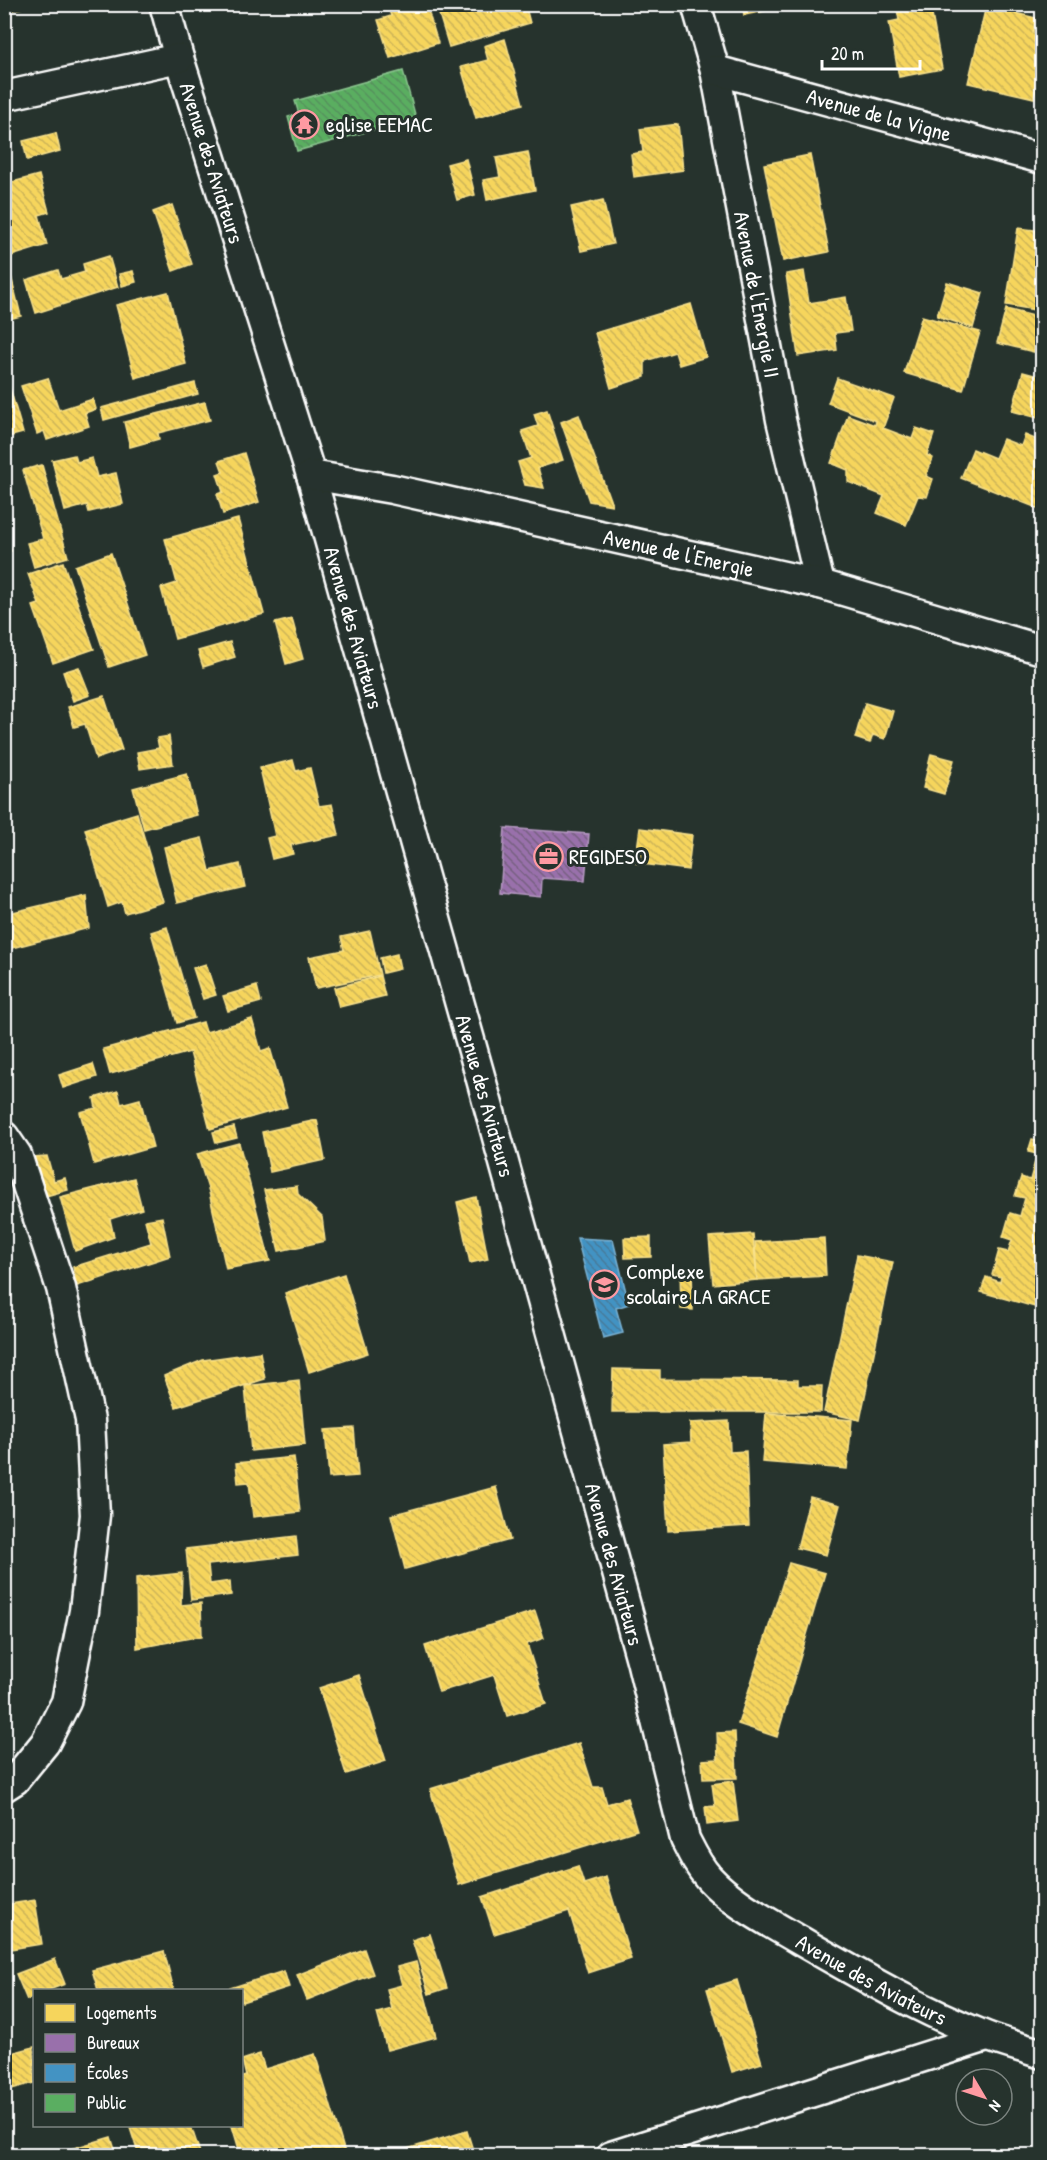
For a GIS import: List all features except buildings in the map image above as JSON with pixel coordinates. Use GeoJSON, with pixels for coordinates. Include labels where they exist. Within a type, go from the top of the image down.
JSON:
{"type":"FeatureCollection","features":[{"type":"Feature","properties":{"kind":"street","name":"Avenue des Aviateurs"},"geometry":{"type":"LineString","coordinates":[[164,4],[178,58],[311,475],[486,1095],[641,1660],[685,1839],[696,1862],[710,1879],[753,1912],[889,1991],[987,2037],[1042,2054]]}},
{"type":"Feature","properties":{"kind":"street","name":"Avenue de l'Energie II"},"geometry":{"type":"LineString","coordinates":[[696,4],[716,70],[781,420],[820,584]]}},
{"type":"Feature","properties":{"kind":"street"},"geometry":{"type":"LineString","coordinates":[[4,96],[178,58]]}},
{"type":"Feature","properties":{"kind":"street","name":"Avenue de la Vigne"},"geometry":{"type":"LineString","coordinates":[[716,70],[1042,159]]}},
{"type":"Feature","properties":{"kind":"street","name":"Avenue de l'Energie"},"geometry":{"type":"LineString","coordinates":[[311,475],[392,489],[820,584],[1042,650]]}},
{"type":"Feature","properties":{"kind":"street"},"geometry":{"type":"LineString","coordinates":[[4,1136],[17,1155],[61,1288],[90,1420],[95,1515],[84,1611],[66,1702],[45,1743],[15,1780],[4,1787]]}},
{"type":"Feature","properties":{"kind":"street","name":"Avenue des Aviateurs"},"geometry":{"type":"LineString","coordinates":[[611,2156],[987,2037]]}},
{"type":"Feature","properties":{"kind":"place","name":"eglise EEMAC"},"geometry":{"type":"Point","coordinates":[305,124]}},
{"type":"Feature","properties":{"kind":"place","name":"REGIDESO"},"geometry":{"type":"Point","coordinates":[548,856]}},
{"type":"Feature","properties":{"kind":"place","name":"Complexe scolaire LA GRACE"},"geometry":{"type":"Point","coordinates":[605,1284]}}]}
